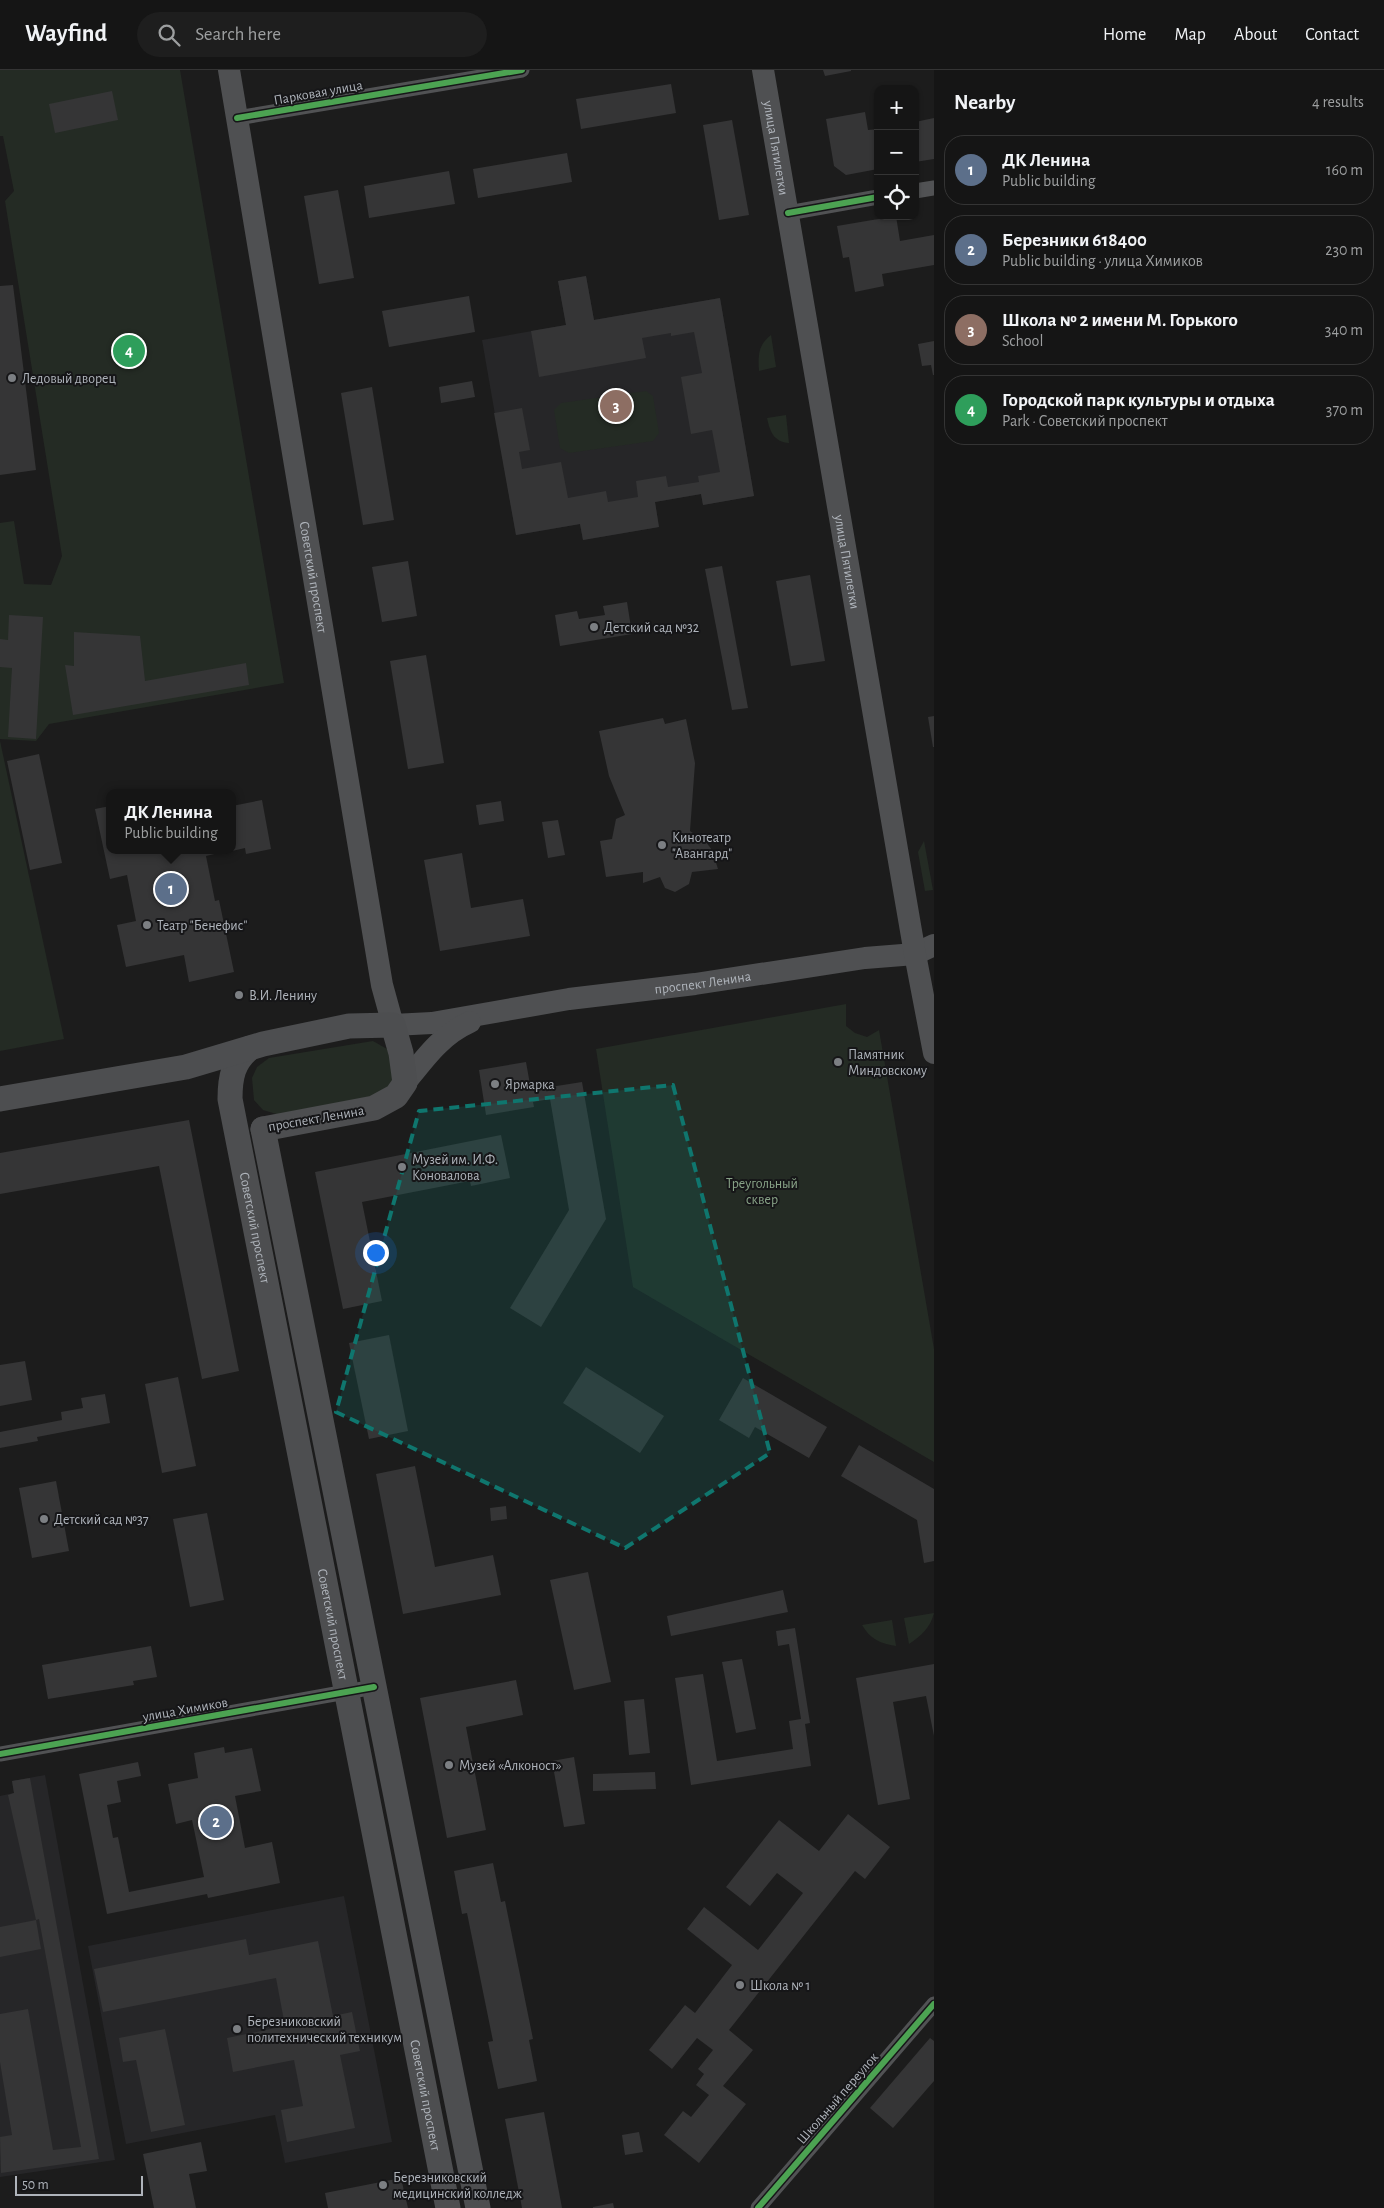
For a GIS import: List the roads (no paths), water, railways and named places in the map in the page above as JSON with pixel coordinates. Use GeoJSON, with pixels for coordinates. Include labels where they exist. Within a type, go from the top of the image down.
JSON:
{"type":"FeatureCollection","features":[{"type":"Feature","properties":{"kind":"main road","name":"Советский проспект"},"geometry":{"type":"LineString","coordinates":[[229,70],[382,985],[401,1053],[406,1082]]}},
{"type":"Feature","properties":{"kind":"main road","name":"улица Пятилетки"},"geometry":{"type":"LineString","coordinates":[[763,70],[788,213],[928,954],[934,1053]]}},
{"type":"Feature","properties":{"kind":"main road","name":"проспект Ленина"},"geometry":{"type":"LineString","coordinates":[[0,1100],[186,1067],[250,1048],[348,1026],[432,1023],[569,999],[695,984],[865,958],[928,954]]}},
{"type":"Feature","properties":{"kind":"main road","name":"проспект Ленина"},"geometry":{"type":"LineString","coordinates":[[186,1067],[200,1071],[263,1129],[374,1108],[396,1096],[444,1038],[468,1023],[492,1013]]}},
{"type":"Feature","properties":{"kind":"main road","name":"Советский проспект"},"geometry":{"type":"LineString","coordinates":[[250,1048],[240,1056],[234,1066],[230,1080],[230,1099],[345,1693],[448,2208]]}},
{"type":"Feature","properties":{"kind":"main road","name":"Советский проспект"},"geometry":{"type":"LineString","coordinates":[[263,1129],[478,2208]]}},
{"type":"Feature","properties":{"kind":"street","name":"Парковая улица"},"geometry":{"type":"LineString","coordinates":[[237,118],[522,70]]}},
{"type":"Feature","properties":{"kind":"street"},"geometry":{"type":"LineString","coordinates":[[919,190],[934,188]]}},
{"type":"Feature","properties":{"kind":"street"},"geometry":{"type":"LineString","coordinates":[[788,213],[874,198]]}},
{"type":"Feature","properties":{"kind":"street","name":"улица Химиков"},"geometry":{"type":"LineString","coordinates":[[0,1754],[374,1687]]}},
{"type":"Feature","properties":{"kind":"street","name":"Школьный переулок"},"geometry":{"type":"LineString","coordinates":[[758,2208],[934,2004]]}},
{"type":"Feature","properties":{"kind":"place","name":"Городской парк культуры и отдыха"},"geometry":{"type":"Point","coordinates":[129,351]}},
{"type":"Feature","properties":{"kind":"place","name":"Ледовый дворец"},"geometry":{"type":"Point","coordinates":[12,378]}},
{"type":"Feature","properties":{"kind":"place","name":"Школа № 2 имени М. Горького"},"geometry":{"type":"Point","coordinates":[616,406]}},
{"type":"Feature","properties":{"kind":"place","name":"Детский сад №32"},"geometry":{"type":"Point","coordinates":[594,627]}},
{"type":"Feature","properties":{"kind":"place","name":"Кинотеатр \"Авангард\""},"geometry":{"type":"Point","coordinates":[662,845]}},
{"type":"Feature","properties":{"kind":"place","name":"ДК Ленина"},"geometry":{"type":"Point","coordinates":[171,889]}},
{"type":"Feature","properties":{"kind":"place","name":"Театр \"Бенефис\""},"geometry":{"type":"Point","coordinates":[147,925]}},
{"type":"Feature","properties":{"kind":"place","name":"В.И. Ленину"},"geometry":{"type":"Point","coordinates":[239,995]}},
{"type":"Feature","properties":{"kind":"place","name":"Памятник Миндовскому"},"geometry":{"type":"Point","coordinates":[838,1062]}},
{"type":"Feature","properties":{"kind":"place","name":"Ярмарка"},"geometry":{"type":"Point","coordinates":[495,1084]}},
{"type":"Feature","properties":{"kind":"place","name":"Музей им. И.Ф. Коновалова"},"geometry":{"type":"Point","coordinates":[402,1167]}},
{"type":"Feature","properties":{"kind":"place","name":"Детский сад №37"},"geometry":{"type":"Point","coordinates":[44,1519]}},
{"type":"Feature","properties":{"kind":"place","name":"Музей «Алконост»"},"geometry":{"type":"Point","coordinates":[449,1765]}},
{"type":"Feature","properties":{"kind":"place","name":"Березники 618400"},"geometry":{"type":"Point","coordinates":[216,1822]}},
{"type":"Feature","properties":{"kind":"place","name":"Школа № 1"},"geometry":{"type":"Point","coordinates":[740,1985]}},
{"type":"Feature","properties":{"kind":"place","name":"Березниковский политехнический техникум"},"geometry":{"type":"Point","coordinates":[237,2029]}},
{"type":"Feature","properties":{"kind":"place","name":"Березниковский медицинский колледж"},"geometry":{"type":"Point","coordinates":[383,2185]}},
{"type":"Feature","properties":{"kind":"park label","name":"Треугольный сквер"},"geometry":{"type":"Point","coordinates":[762,1192]}}]}
